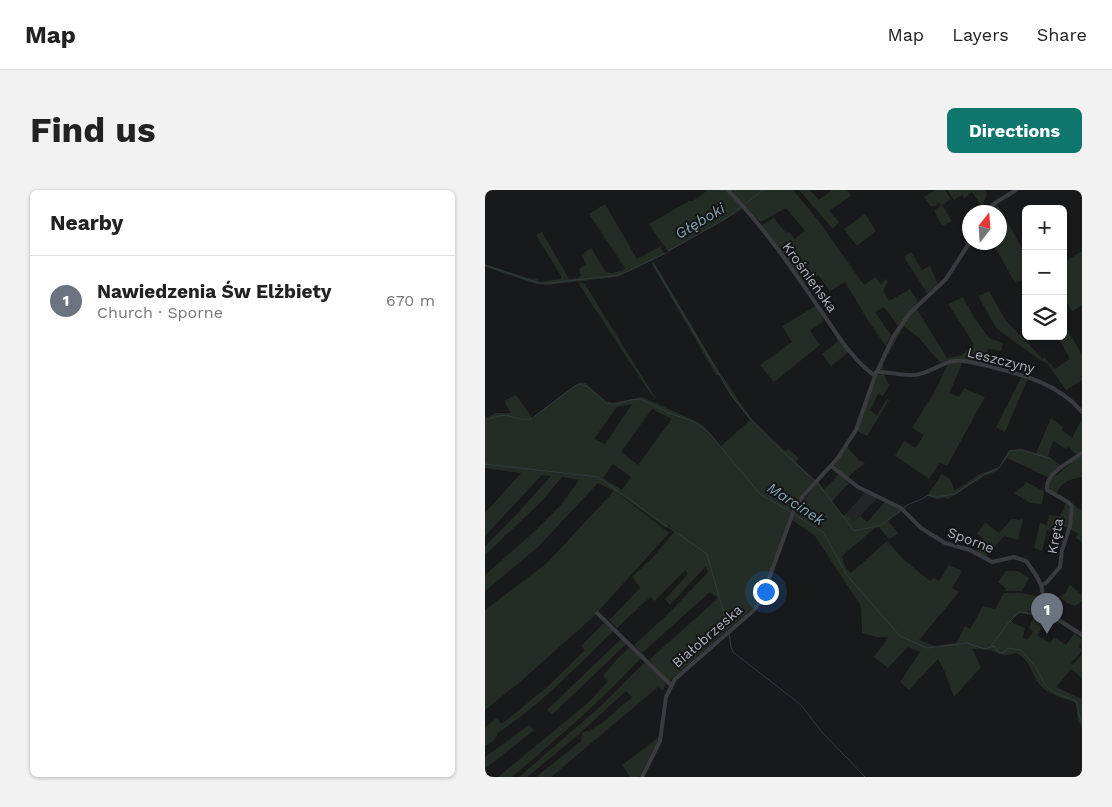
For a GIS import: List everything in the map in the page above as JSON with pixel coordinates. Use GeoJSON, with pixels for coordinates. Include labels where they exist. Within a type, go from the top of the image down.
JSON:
{"type":"FeatureCollection","features":[{"type":"Feature","properties":{"kind":"street","name":"Krośnieńska"},"geometry":{"type":"LineString","coordinates":[[728,190],[746,209],[774,245],[844,343],[865,369],[875,374]]}},
{"type":"Feature","properties":{"kind":"street"},"geometry":{"type":"LineString","coordinates":[[993,205],[1016,190]]}},
{"type":"Feature","properties":{"kind":"street","name":"Białobrzeska"},"geometry":{"type":"LineString","coordinates":[[642,777],[660,741],[664,726],[666,697],[671,685],[684,670],[758,605],[764,594],[793,514],[803,496],[832,467],[856,430],[875,374],[893,337],[904,320],[946,278],[964,250]]}},
{"type":"Feature","properties":{"kind":"street","name":"Leszczyny"},"geometry":{"type":"LineString","coordinates":[[875,374],[913,375],[925,373],[948,362],[963,361],[1032,378],[1073,401],[1082,412]]}},
{"type":"Feature","properties":{"kind":"street","name":"Kręta"},"geometry":{"type":"LineString","coordinates":[[1041,586],[1060,568],[1062,550],[1070,526],[1072,506],[1047,490],[1046,486],[1051,476],[1082,453]]}},
{"type":"Feature","properties":{"kind":"street","name":"Sporne"},"geometry":{"type":"LineString","coordinates":[[832,467],[858,487],[902,510],[921,528],[945,543],[970,550],[991,562],[1014,558],[1026,561],[1041,586],[1046,609],[1054,617],[1082,635]]}},
{"type":"Feature","properties":{"kind":"street"},"geometry":{"type":"LineString","coordinates":[[597,613],[671,685]]}},
{"type":"Feature","properties":{"kind":"shaded area"},"geometry":{"type":"Polygon","coordinates":[[[708,190],[726,190],[743,209],[668,252],[649,224],[689,201],[693,201],[708,190]]]}},
{"type":"Feature","properties":{"kind":"shaded area"},"geometry":{"type":"Polygon","coordinates":[[[731,190],[793,190],[818,220],[864,285],[876,277],[881,285],[885,279],[888,281],[883,291],[889,301],[910,289],[918,302],[898,326],[884,307],[875,312],[891,335],[886,346],[845,282],[830,291],[818,275],[805,284],[762,225],[774,218],[786,233],[789,232],[795,239],[805,231],[786,208],[760,222],[731,190]]]}},
{"type":"Feature","properties":{"kind":"shaded area"},"geometry":{"type":"Polygon","coordinates":[[[799,190],[810,190],[819,200],[832,190],[847,190],[851,196],[829,211],[839,222],[833,229],[799,190]]]}},
{"type":"Feature","properties":{"kind":"shaded area"},"geometry":{"type":"Polygon","coordinates":[[[936,190],[945,190],[951,199],[942,205],[952,221],[942,226],[934,211],[941,205],[939,202],[935,206],[930,206],[924,197],[936,190]]]}},
{"type":"Feature","properties":{"kind":"shaded area"},"geometry":{"type":"Polygon","coordinates":[[[947,190],[984,190],[987,194],[983,205],[981,205],[972,192],[964,198],[962,195],[954,200],[947,190]]]}},
{"type":"Feature","properties":{"kind":"shaded area"},"geometry":{"type":"Polygon","coordinates":[[[605,204],[637,259],[662,245],[661,249],[665,254],[617,277],[546,285],[536,284],[485,267],[485,264],[528,278],[537,279],[539,282],[561,279],[536,235],[542,232],[569,279],[581,276],[579,269],[586,264],[581,255],[591,248],[606,272],[612,273],[624,270],[625,268],[589,214],[605,204]]]}},
{"type":"Feature","properties":{"kind":"shaded area"},"geometry":{"type":"Polygon","coordinates":[[[865,214],[876,231],[857,246],[844,229],[865,214]]]}},
{"type":"Feature","properties":{"kind":"shaded area"},"geometry":{"type":"Polygon","coordinates":[[[1007,222],[1022,248],[1022,281],[1015,283],[997,250],[1007,250],[1007,222]]]}},
{"type":"Feature","properties":{"kind":"shaded area"},"geometry":{"type":"Polygon","coordinates":[[[1082,251],[1082,305],[1072,311],[1067,303],[1067,260],[1082,251]]]}},
{"type":"Feature","properties":{"kind":"shaded area"},"geometry":{"type":"Polygon","coordinates":[[[911,252],[922,270],[930,266],[938,284],[927,293],[904,257],[911,252]]]}},
{"type":"Feature","properties":{"kind":"shaded area"},"geometry":{"type":"Polygon","coordinates":[[[654,262],[712,360],[752,419],[785,451],[788,449],[799,458],[796,462],[816,481],[800,498],[757,604],[669,681],[649,660],[717,597],[710,592],[642,653],[634,645],[668,614],[708,572],[706,566],[670,605],[665,599],[688,574],[685,570],[655,601],[650,597],[617,628],[609,620],[640,588],[632,577],[653,557],[675,531],[668,525],[666,528],[615,491],[669,533],[593,617],[520,682],[485,710],[485,610],[547,563],[614,491],[598,483],[538,547],[485,591],[485,575],[559,507],[579,480],[562,477],[543,500],[485,555],[485,546],[551,476],[542,475],[485,536],[485,513],[521,473],[485,468],[485,416],[486,418],[496,413],[511,413],[504,401],[516,395],[533,419],[578,383],[585,383],[606,401],[612,403],[642,397],[695,421],[703,425],[721,446],[750,420],[729,393],[719,375],[716,375],[652,264],[654,262]],[[632,404],[617,407],[594,439],[605,444],[632,404]],[[652,409],[621,452],[638,465],[672,419],[652,409]],[[613,464],[603,478],[622,490],[631,477],[613,464]]]}},
{"type":"Feature","properties":{"kind":"shaded area"},"geometry":{"type":"Polygon","coordinates":[[[578,283],[584,283],[657,400],[650,393],[578,283]]]}},
{"type":"Feature","properties":{"kind":"shaded area"},"geometry":{"type":"Polygon","coordinates":[[[989,291],[1006,321],[1022,337],[1022,340],[1024,340],[1043,359],[1044,357],[1055,369],[1070,359],[1059,340],[1067,340],[1067,329],[1082,355],[1082,380],[1066,390],[1047,363],[997,329],[978,296],[989,291]]]}},
{"type":"Feature","properties":{"kind":"shaded area"},"geometry":{"type":"Polygon","coordinates":[[[963,297],[989,338],[1003,343],[1001,351],[988,349],[984,363],[957,360],[940,363],[920,339],[904,326],[883,363],[883,368],[885,369],[879,370],[895,337],[916,308],[947,358],[962,355],[974,344],[948,304],[963,297]]]}},
{"type":"Feature","properties":{"kind":"shaded area"},"geometry":{"type":"Polygon","coordinates":[[[816,306],[824,321],[810,331],[820,345],[774,382],[760,365],[792,342],[782,326],[816,306]]]}},
{"type":"Feature","properties":{"kind":"shaded area"},"geometry":{"type":"Polygon","coordinates":[[[835,334],[849,352],[831,366],[822,354],[838,341],[835,334]]]}},
{"type":"Feature","properties":{"kind":"shaded area"},"geometry":{"type":"Polygon","coordinates":[[[962,362],[949,393],[959,397],[964,388],[985,397],[947,466],[940,463],[929,479],[895,456],[904,441],[915,448],[924,435],[912,428],[935,391],[948,364],[962,362]]]}},
{"type":"Feature","properties":{"kind":"shaded area"},"geometry":{"type":"Polygon","coordinates":[[[884,374],[889,385],[883,396],[878,394],[870,410],[877,415],[887,399],[889,400],[867,436],[857,431],[877,375],[884,374]]]}},
{"type":"Feature","properties":{"kind":"shaded area"},"geometry":{"type":"Polygon","coordinates":[[[1022,376],[1028,378],[1005,432],[996,427],[1022,376]]]}},
{"type":"Feature","properties":{"kind":"shaded area"},"geometry":{"type":"Polygon","coordinates":[[[1051,418],[1063,427],[1062,430],[1072,438],[1082,419],[1082,451],[1077,455],[1069,447],[1066,449],[1053,441],[1048,456],[1062,466],[1048,477],[1007,458],[997,471],[984,476],[948,499],[936,499],[928,496],[942,474],[951,480],[954,491],[980,474],[999,467],[1009,450],[1022,449],[1036,453],[1051,418]]]}},
{"type":"Feature","properties":{"kind":"shaded area"},"geometry":{"type":"Polygon","coordinates":[[[847,447],[859,460],[865,463],[847,478],[835,468],[834,464],[847,447]]]}},
{"type":"Feature","properties":{"kind":"shaded area"},"geometry":{"type":"Polygon","coordinates":[[[1082,454],[1082,477],[1066,482],[1056,494],[1048,488],[1049,481],[1082,454]]]}},
{"type":"Feature","properties":{"kind":"shaded area"},"geometry":{"type":"Polygon","coordinates":[[[839,474],[849,483],[832,501],[843,516],[846,514],[854,522],[860,516],[867,522],[885,502],[902,511],[888,521],[898,533],[889,539],[879,527],[875,528],[842,556],[845,566],[851,573],[887,541],[903,559],[930,581],[934,578],[939,581],[949,565],[962,571],[952,588],[959,592],[919,640],[935,646],[956,643],[965,626],[970,629],[983,606],[995,609],[1004,593],[1021,593],[1041,597],[1043,608],[1048,618],[1037,635],[1050,643],[1054,637],[1066,645],[1074,633],[1082,639],[1079,647],[1082,651],[1071,663],[1073,665],[1082,654],[1082,678],[1071,669],[1056,687],[1082,699],[1082,726],[1078,722],[1076,704],[1050,693],[1042,687],[1027,662],[1016,653],[1004,655],[990,650],[972,649],[981,667],[954,697],[938,659],[909,690],[900,682],[920,652],[908,647],[888,668],[874,657],[889,637],[877,637],[862,633],[861,606],[815,536],[792,520],[801,503],[818,482],[824,490],[839,474]],[[1020,613],[1012,619],[1013,623],[1025,628],[1023,638],[1027,640],[1033,632],[1029,628],[1034,616],[1020,613]]]}},
{"type":"Feature","properties":{"kind":"shaded area"},"geometry":{"type":"Polygon","coordinates":[[[1026,482],[1044,491],[1042,504],[1030,503],[1014,493],[1026,482]]]}},
{"type":"Feature","properties":{"kind":"shaded area"},"geometry":{"type":"Polygon","coordinates":[[[865,492],[877,498],[854,523],[846,514],[865,492]]]}},
{"type":"Feature","properties":{"kind":"shaded area"},"geometry":{"type":"Polygon","coordinates":[[[1066,503],[1070,507],[1068,528],[1062,525],[1059,533],[1047,530],[1042,551],[1034,548],[1040,523],[1047,525],[1049,515],[1060,516],[1066,503]]]}},
{"type":"Feature","properties":{"kind":"shaded area"},"geometry":{"type":"Polygon","coordinates":[[[1073,504],[1080,510],[1082,508],[1082,542],[1076,538],[1078,534],[1070,529],[1073,504]]]}},
{"type":"Feature","properties":{"kind":"shaded area"},"geometry":{"type":"Polygon","coordinates":[[[1012,519],[1023,519],[1018,540],[1004,536],[987,555],[988,558],[975,551],[984,539],[977,534],[985,522],[999,533],[1012,519]]]}},
{"type":"Feature","properties":{"kind":"shaded area"},"geometry":{"type":"Polygon","coordinates":[[[1006,571],[1018,571],[1029,578],[1022,591],[1005,591],[1006,589],[998,582],[1006,571]]]}},
{"type":"Feature","properties":{"kind":"shaded area"},"geometry":{"type":"Polygon","coordinates":[[[1070,585],[1082,595],[1082,601],[1075,606],[1067,603],[1060,597],[1070,585]]]}},
{"type":"Feature","properties":{"kind":"shaded area"},"geometry":{"type":"Polygon","coordinates":[[[604,623],[613,631],[558,685],[498,733],[490,744],[485,746],[485,727],[497,718],[503,723],[546,688],[585,650],[581,646],[604,623]]]}},
{"type":"Feature","properties":{"kind":"shaded area"},"geometry":{"type":"Polygon","coordinates":[[[621,639],[626,644],[552,715],[547,710],[621,639]]]}},
{"type":"Feature","properties":{"kind":"shaded area"},"geometry":{"type":"Polygon","coordinates":[[[630,647],[641,658],[594,705],[512,777],[498,777],[589,702],[608,681],[603,676],[630,647]]]}},
{"type":"Feature","properties":{"kind":"shaded area"},"geometry":{"type":"Polygon","coordinates":[[[645,662],[666,683],[663,691],[658,687],[551,777],[536,777],[581,741],[582,733],[601,724],[632,697],[626,691],[577,736],[527,777],[519,777],[603,704],[645,662]]]}},
{"type":"Feature","properties":{"kind":"shaded area"},"geometry":{"type":"Polygon","coordinates":[[[529,725],[534,730],[485,769],[485,757],[529,725]]]}},
{"type":"Feature","properties":{"kind":"shaded area"},"geometry":{"type":"Polygon","coordinates":[[[659,737],[639,777],[630,777],[622,765],[659,737]]]}},
{"type":"Feature","properties":{"kind":"waterway","name":"Głęboki"},"geometry":{"type":"LineString","coordinates":[[745,204],[763,190]]}},
{"type":"Feature","properties":{"kind":"waterway","name":"Głęboki"},"geometry":{"type":"LineString","coordinates":[[668,251],[727,218],[741,207]]}},
{"type":"Feature","properties":{"kind":"waterway"},"geometry":{"type":"LineString","coordinates":[[485,265],[538,283],[550,283],[620,275],[666,253]]}},
{"type":"Feature","properties":{"kind":"waterway"},"geometry":{"type":"LineString","coordinates":[[653,264],[732,396],[770,440],[814,480]]}},
{"type":"Feature","properties":{"kind":"waterway","name":"Marcinek"},"geometry":{"type":"LineString","coordinates":[[485,421],[493,417],[506,415],[519,419],[531,419],[580,384],[588,387],[607,404],[641,399],[669,413],[695,422],[710,434],[760,494],[791,512]]}},
{"type":"Feature","properties":{"kind":"waterway"},"geometry":{"type":"LineString","coordinates":[[818,483],[854,531],[881,525],[909,504],[928,495],[936,497],[955,494],[985,474],[999,468],[1010,451],[1022,450],[1051,459]]}},
{"type":"Feature","properties":{"kind":"waterway"},"geometry":{"type":"LineString","coordinates":[[485,464],[598,477],[650,514]]}},
{"type":"Feature","properties":{"kind":"waterway"},"geometry":{"type":"LineString","coordinates":[[651,515],[707,554],[728,628]]}},
{"type":"Feature","properties":{"kind":"waterway","name":"Marcinek"},"geometry":{"type":"LineString","coordinates":[[795,515],[824,533],[846,574],[900,636],[927,648],[967,643],[985,649],[994,646],[999,653],[1004,652],[1008,648],[1021,650],[1036,667],[1045,685],[1053,692],[1076,701],[1082,722]]}},
{"type":"Feature","properties":{"kind":"waterway"},"geometry":{"type":"LineString","coordinates":[[991,646],[1019,612],[1046,614]]}},
{"type":"Feature","properties":{"kind":"waterway"},"geometry":{"type":"LineString","coordinates":[[729,633],[733,652],[801,705],[821,731],[865,777]]}},
{"type":"Feature","properties":{"kind":"place","name":"Nawiedzenia Św Elżbiety"},"geometry":{"type":"Point","coordinates":[1047,634]}}]}
